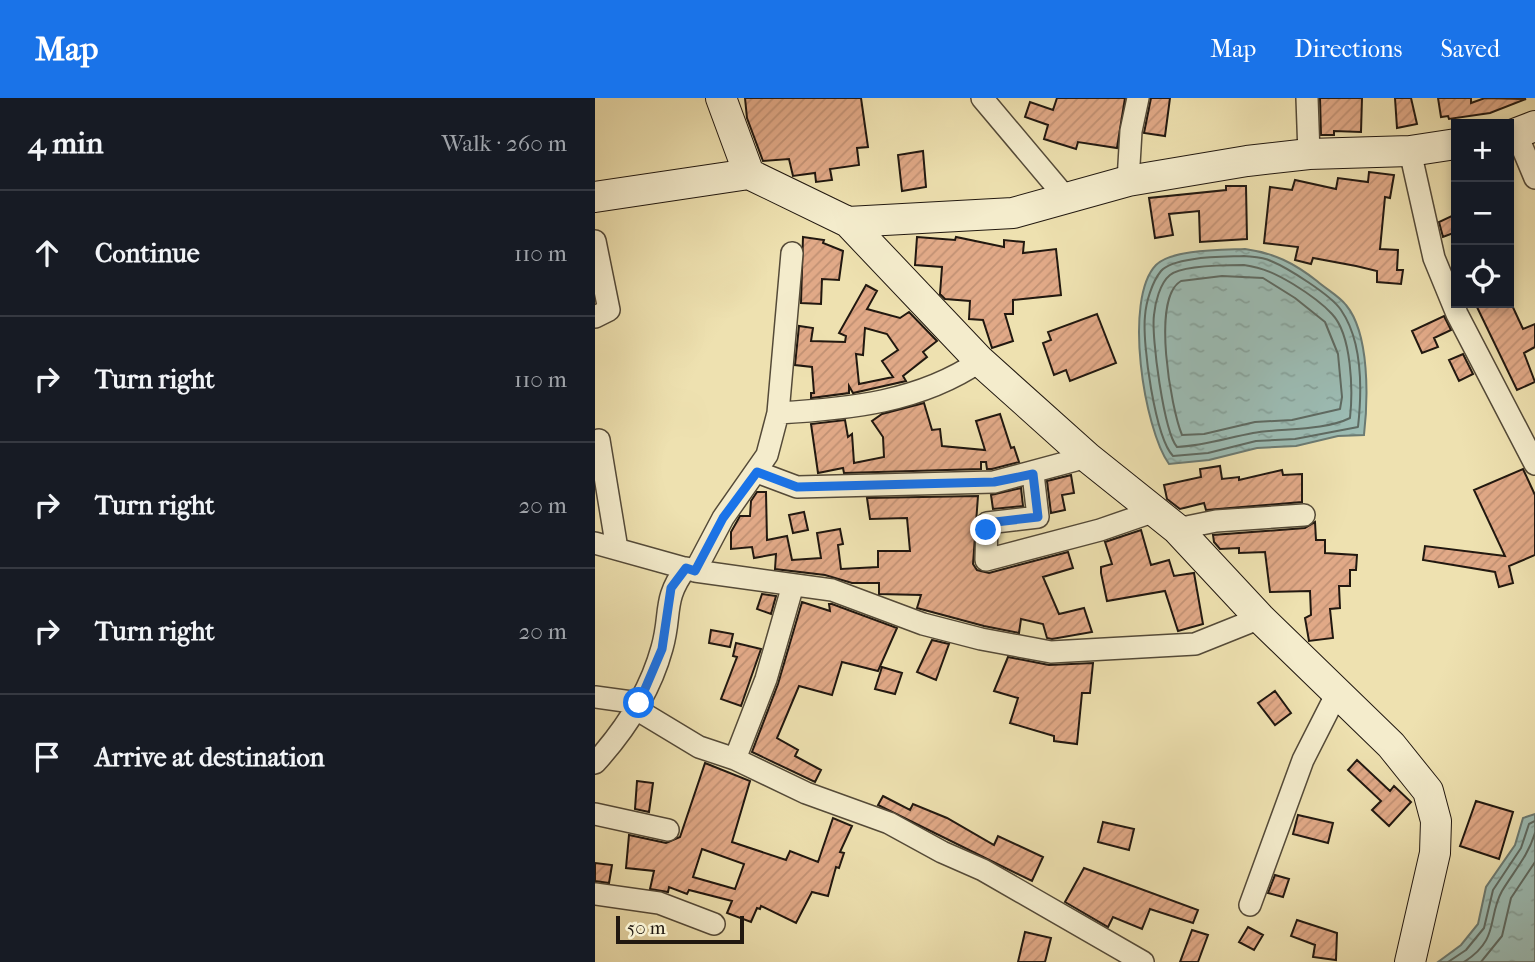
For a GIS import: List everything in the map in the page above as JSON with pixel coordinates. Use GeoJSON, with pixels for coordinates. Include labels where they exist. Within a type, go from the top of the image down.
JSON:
{"type":"FeatureCollection","features":[{"type":"Feature","properties":{"kind":"main road"},"geometry":{"type":"LineString","coordinates":[[721,98],[749,174]]}},
{"type":"Feature","properties":{"kind":"main road"},"geometry":{"type":"LineString","coordinates":[[848,222],[1013,213],[1128,181],[1309,154],[1410,151],[1451,145]]}},
{"type":"Feature","properties":{"kind":"main road"},"geometry":{"type":"LineString","coordinates":[[595,197],[749,174],[848,222],[980,361],[1087,457],[1166,520],[1260,618],[1391,746],[1428,791],[1436,821],[1435,853],[1410,962]]}},
{"type":"Feature","properties":{"kind":"street"},"geometry":{"type":"LineString","coordinates":[[982,98],[1067,199]]}},
{"type":"Feature","properties":{"kind":"street"},"geometry":{"type":"LineString","coordinates":[[1128,181],[1131,131],[1138,98]]}},
{"type":"Feature","properties":{"kind":"street"},"geometry":{"type":"LineString","coordinates":[[1307,98],[1309,154]]}},
{"type":"Feature","properties":{"kind":"street"},"geometry":{"type":"LineString","coordinates":[[1520,132],[1535,178]]}},
{"type":"Feature","properties":{"kind":"street"},"geometry":{"type":"LineString","coordinates":[[1410,151],[1434,258],[1457,314],[1527,431],[1535,464]]}},
{"type":"Feature","properties":{"kind":"street"},"geometry":{"type":"LineString","coordinates":[[595,241],[609,310],[595,317]]}},
{"type":"Feature","properties":{"kind":"street"},"geometry":{"type":"LineString","coordinates":[[595,763],[618,738],[638,706],[662,649],[671,588],[691,569],[767,456],[778,413],[792,253]]}},
{"type":"Feature","properties":{"kind":"street"},"geometry":{"type":"LineString","coordinates":[[778,413],[861,406],[897,398],[954,379],[980,361]]}},
{"type":"Feature","properties":{"kind":"street"},"geometry":{"type":"LineString","coordinates":[[595,441],[599,440],[617,549]]}},
{"type":"Feature","properties":{"kind":"street"},"geometry":{"type":"LineString","coordinates":[[757,472],[797,487],[994,482],[1033,474],[1087,457]]}},
{"type":"Feature","properties":{"kind":"street"},"geometry":{"type":"LineString","coordinates":[[1033,474],[1038,517],[987,523],[986,560],[1100,530],[1166,520],[1216,521],[1304,515]]}},
{"type":"Feature","properties":{"kind":"street"},"geometry":{"type":"LineString","coordinates":[[595,543],[691,569],[832,590],[923,624],[981,639],[1051,652],[1195,644],[1260,618]]}},
{"type":"Feature","properties":{"kind":"street"},"geometry":{"type":"LineString","coordinates":[[735,759],[766,679],[793,585]]}},
{"type":"Feature","properties":{"kind":"street"},"geometry":{"type":"LineString","coordinates":[[1250,905],[1303,760],[1337,693]]}},
{"type":"Feature","properties":{"kind":"street"},"geometry":{"type":"LineString","coordinates":[[595,697],[638,706],[699,747],[735,759],[806,793],[889,823],[941,852],[983,870],[1143,962]]}},
{"type":"Feature","properties":{"kind":"street"},"geometry":{"type":"LineString","coordinates":[[595,814],[668,830]]}},
{"type":"Feature","properties":{"kind":"street"},"geometry":{"type":"LineString","coordinates":[[595,894],[659,902],[714,924]]}},
{"type":"Feature","properties":{"kind":"water"},"geometry":{"type":"Polygon","coordinates":[[[1245,249],[1265,253],[1292,264],[1340,299],[1354,317],[1365,368],[1364,435],[1338,436],[1296,446],[1257,448],[1209,460],[1169,464],[1152,423],[1141,364],[1139,334],[1146,282],[1156,265],[1174,256],[1198,251],[1245,249]]]}},
{"type":"Feature","properties":{"kind":"water"},"geometry":{"type":"Polygon","coordinates":[[[1535,814],[1535,962],[1438,962],[1461,945],[1478,924],[1486,887],[1515,845],[1523,818],[1535,814]]]}},
{"type":"Feature","properties":{"kind":"building"},"geometry":{"type":"Polygon","coordinates":[[[745,98],[861,98],[868,147],[857,148],[859,165],[830,169],[832,180],[816,182],[815,173],[793,176],[789,159],[763,161],[747,118],[745,98]]]}},
{"type":"Feature","properties":{"kind":"building"},"geometry":{"type":"Polygon","coordinates":[[[1057,98],[1125,98],[1117,148],[1078,142],[1076,149],[1044,139],[1048,125],[1025,117],[1030,102],[1053,110],[1057,98]]]}},
{"type":"Feature","properties":{"kind":"building"},"geometry":{"type":"Polygon","coordinates":[[[1151,98],[1170,98],[1165,136],[1144,133],[1151,98]]]}},
{"type":"Feature","properties":{"kind":"building"},"geometry":{"type":"Polygon","coordinates":[[[1320,98],[1362,98],[1361,132],[1334,131],[1334,135],[1321,135],[1320,98]]]}},
{"type":"Feature","properties":{"kind":"building"},"geometry":{"type":"Polygon","coordinates":[[[1395,98],[1411,98],[1417,124],[1397,128],[1395,98]]]}},
{"type":"Feature","properties":{"kind":"building"},"geometry":{"type":"Polygon","coordinates":[[[1438,98],[1471,98],[1471,103],[1485,98],[1526,99],[1490,113],[1449,119],[1448,116],[1441,117],[1438,98]]]}},
{"type":"Feature","properties":{"kind":"building"},"geometry":{"type":"Polygon","coordinates":[[[923,151],[926,187],[902,191],[898,155],[923,151]]]}},
{"type":"Feature","properties":{"kind":"building"},"geometry":{"type":"Polygon","coordinates":[[[1369,172],[1394,175],[1390,198],[1385,197],[1380,249],[1398,250],[1397,270],[1403,270],[1401,284],[1377,282],[1377,271],[1356,266],[1313,258],[1311,264],[1295,260],[1298,247],[1264,243],[1270,187],[1292,190],[1295,180],[1336,189],[1338,178],[1368,182],[1369,172]]]}},
{"type":"Feature","properties":{"kind":"building"},"geometry":{"type":"Polygon","coordinates":[[[1226,186],[1246,186],[1247,239],[1200,242],[1199,211],[1169,214],[1173,235],[1155,238],[1149,198],[1226,190],[1226,186]]]}},
{"type":"Feature","properties":{"kind":"building"},"geometry":{"type":"Polygon","coordinates":[[[1451,216],[1451,234],[1443,237],[1439,222],[1451,216]]]}},
{"type":"Feature","properties":{"kind":"building"},"geometry":{"type":"Polygon","coordinates":[[[803,237],[824,240],[823,243],[843,251],[839,280],[822,279],[821,304],[801,303],[803,237]]]}},
{"type":"Feature","properties":{"kind":"building"},"geometry":{"type":"Polygon","coordinates":[[[917,237],[955,240],[956,237],[1004,247],[1004,240],[1024,242],[1023,253],[1056,249],[1061,295],[1013,300],[1013,314],[1005,314],[1013,341],[992,348],[983,320],[969,319],[970,301],[945,299],[940,294],[942,267],[915,265],[917,237]]]}},
{"type":"Feature","properties":{"kind":"building"},"geometry":{"type":"Polygon","coordinates":[[[866,285],[877,291],[867,309],[900,318],[909,312],[937,341],[923,352],[927,357],[903,376],[906,381],[853,393],[849,386],[849,393],[811,398],[811,393],[814,393],[812,367],[795,365],[799,326],[813,328],[811,341],[845,342],[846,336],[839,333],[866,285]],[[865,328],[863,355],[856,354],[859,384],[893,377],[882,361],[898,350],[887,334],[865,328]]]}},
{"type":"Feature","properties":{"kind":"building"},"geometry":{"type":"Polygon","coordinates":[[[1477,308],[1513,308],[1523,329],[1535,324],[1535,347],[1524,353],[1535,382],[1517,390],[1477,308]]]}},
{"type":"Feature","properties":{"kind":"building"},"geometry":{"type":"Polygon","coordinates":[[[1097,314],[1116,363],[1070,381],[1066,370],[1054,375],[1043,343],[1051,340],[1048,332],[1097,314]]]}},
{"type":"Feature","properties":{"kind":"building"},"geometry":{"type":"Polygon","coordinates":[[[1444,316],[1451,330],[1434,338],[1438,347],[1422,353],[1412,331],[1444,316]]]}},
{"type":"Feature","properties":{"kind":"building"},"geometry":{"type":"Polygon","coordinates":[[[1463,354],[1473,374],[1459,381],[1449,360],[1463,354]]]}},
{"type":"Feature","properties":{"kind":"building"},"geometry":{"type":"Polygon","coordinates":[[[924,403],[932,430],[940,429],[942,446],[985,450],[976,421],[1000,414],[1011,448],[1014,447],[1019,462],[992,469],[987,469],[986,462],[981,462],[981,469],[844,473],[843,468],[818,473],[811,424],[845,420],[848,437],[852,434],[854,463],[884,457],[883,437],[872,421],[882,414],[924,403]]]}},
{"type":"Feature","properties":{"kind":"building"},"geometry":{"type":"Polygon","coordinates":[[[1220,466],[1222,479],[1239,477],[1239,480],[1282,470],[1283,475],[1302,474],[1302,502],[1206,510],[1204,503],[1180,509],[1167,499],[1164,485],[1201,477],[1200,469],[1220,466]]]}},
{"type":"Feature","properties":{"kind":"building"},"geometry":{"type":"Polygon","coordinates":[[[1523,469],[1535,495],[1535,555],[1509,566],[1513,583],[1499,587],[1495,572],[1423,560],[1425,546],[1505,556],[1474,490],[1523,469]]]}},
{"type":"Feature","properties":{"kind":"building"},"geometry":{"type":"Polygon","coordinates":[[[1071,475],[1074,493],[1062,495],[1065,510],[1051,513],[1047,481],[1071,475]]]}},
{"type":"Feature","properties":{"kind":"building"},"geometry":{"type":"Polygon","coordinates":[[[1021,488],[1023,506],[993,509],[991,495],[1021,488]]]}},
{"type":"Feature","properties":{"kind":"building"},"geometry":{"type":"Polygon","coordinates":[[[757,492],[766,492],[767,540],[787,536],[792,560],[821,558],[817,533],[840,529],[843,544],[838,545],[841,569],[878,567],[878,551],[910,551],[907,518],[870,519],[867,498],[978,496],[973,564],[977,570],[989,573],[1068,552],[1073,568],[1043,577],[1059,614],[1084,608],[1092,632],[1052,639],[1047,638],[1043,624],[1021,619],[1019,633],[917,608],[921,595],[879,594],[879,583],[852,583],[825,575],[775,569],[776,554],[754,558],[752,547],[731,549],[731,532],[740,516],[750,516],[751,501],[757,492]]]}},
{"type":"Feature","properties":{"kind":"building"},"geometry":{"type":"Polygon","coordinates":[[[804,512],[808,530],[793,533],[789,515],[804,512]]]}},
{"type":"Feature","properties":{"kind":"building"},"geometry":{"type":"Polygon","coordinates":[[[1315,522],[1316,540],[1325,540],[1325,553],[1357,555],[1356,570],[1350,570],[1350,586],[1339,586],[1340,608],[1330,609],[1333,638],[1309,641],[1305,618],[1311,615],[1310,591],[1270,592],[1265,552],[1239,553],[1239,548],[1220,549],[1214,542],[1213,535],[1305,528],[1315,522]]]}},
{"type":"Feature","properties":{"kind":"building"},"geometry":{"type":"Polygon","coordinates":[[[1141,530],[1151,565],[1169,560],[1174,576],[1194,573],[1203,624],[1178,631],[1165,591],[1107,601],[1101,567],[1112,564],[1105,542],[1141,530]]]}},
{"type":"Feature","properties":{"kind":"building"},"geometry":{"type":"Polygon","coordinates":[[[762,594],[776,596],[771,614],[757,609],[762,594]]]}},
{"type":"Feature","properties":{"kind":"building"},"geometry":{"type":"Polygon","coordinates":[[[802,602],[830,611],[829,604],[832,604],[897,628],[878,671],[842,662],[832,695],[799,686],[777,738],[798,750],[795,756],[821,770],[815,782],[752,752],[778,684],[802,602]]]}},
{"type":"Feature","properties":{"kind":"building"},"geometry":{"type":"Polygon","coordinates":[[[711,630],[733,634],[730,647],[709,643],[711,630]]]}},
{"type":"Feature","properties":{"kind":"building"},"geometry":{"type":"Polygon","coordinates":[[[932,640],[949,644],[936,680],[917,672],[932,640]]]}},
{"type":"Feature","properties":{"kind":"building"},"geometry":{"type":"Polygon","coordinates":[[[736,643],[761,649],[741,706],[721,699],[737,657],[733,656],[736,643]]]}},
{"type":"Feature","properties":{"kind":"building"},"geometry":{"type":"Polygon","coordinates":[[[1008,657],[1049,665],[1093,663],[1090,693],[1082,693],[1077,744],[1054,741],[1054,736],[1010,723],[1018,698],[994,691],[1008,657]]]}},
{"type":"Feature","properties":{"kind":"building"},"geometry":{"type":"Polygon","coordinates":[[[882,667],[902,673],[895,694],[875,689],[882,667]]]}},
{"type":"Feature","properties":{"kind":"building"},"geometry":{"type":"Polygon","coordinates":[[[1275,691],[1291,713],[1275,725],[1258,703],[1275,691]]]}},
{"type":"Feature","properties":{"kind":"building"},"geometry":{"type":"Polygon","coordinates":[[[1357,760],[1390,791],[1394,786],[1411,802],[1389,826],[1372,810],[1381,801],[1348,770],[1357,760]]]}},
{"type":"Feature","properties":{"kind":"building"},"geometry":{"type":"Polygon","coordinates":[[[705,763],[750,781],[732,842],[786,860],[790,851],[818,862],[833,818],[852,826],[840,852],[844,853],[839,868],[836,867],[828,896],[812,892],[796,923],[761,906],[760,909],[757,908],[751,922],[727,913],[732,901],[689,890],[687,894],[669,887],[668,892],[650,889],[654,871],[626,868],[629,835],[666,843],[680,837],[705,763]],[[702,849],[693,877],[735,889],[744,864],[702,849]]]}},
{"type":"Feature","properties":{"kind":"building"},"geometry":{"type":"Polygon","coordinates":[[[637,781],[653,783],[649,812],[635,809],[637,781]]]}},
{"type":"Feature","properties":{"kind":"building"},"geometry":{"type":"Polygon","coordinates":[[[883,796],[910,810],[913,804],[947,818],[994,845],[998,836],[1043,857],[1032,881],[878,805],[883,796]]]}},
{"type":"Feature","properties":{"kind":"building"},"geometry":{"type":"Polygon","coordinates":[[[1476,801],[1513,812],[1499,859],[1460,846],[1476,801]]]}},
{"type":"Feature","properties":{"kind":"building"},"geometry":{"type":"Polygon","coordinates":[[[1298,815],[1333,823],[1328,843],[1293,834],[1298,815]]]}},
{"type":"Feature","properties":{"kind":"building"},"geometry":{"type":"Polygon","coordinates":[[[1103,822],[1134,829],[1129,850],[1098,842],[1103,822]]]}},
{"type":"Feature","properties":{"kind":"building"},"geometry":{"type":"Polygon","coordinates":[[[595,863],[612,865],[609,883],[595,881],[595,863]]]}},
{"type":"Feature","properties":{"kind":"building"},"geometry":{"type":"Polygon","coordinates":[[[1084,868],[1198,910],[1193,923],[1150,909],[1142,929],[1113,917],[1108,927],[1065,902],[1084,868]]]}},
{"type":"Feature","properties":{"kind":"building"},"geometry":{"type":"Polygon","coordinates":[[[1275,875],[1289,879],[1283,897],[1268,893],[1275,875]]]}},
{"type":"Feature","properties":{"kind":"building"},"geometry":{"type":"Polygon","coordinates":[[[1297,920],[1337,933],[1336,960],[1313,957],[1315,945],[1291,936],[1297,920]]]}},
{"type":"Feature","properties":{"kind":"building"},"geometry":{"type":"Polygon","coordinates":[[[1248,927],[1263,935],[1254,950],[1239,942],[1248,927]]]}},
{"type":"Feature","properties":{"kind":"building"},"geometry":{"type":"Polygon","coordinates":[[[1192,930],[1208,935],[1198,962],[1180,962],[1192,930]]]}},
{"type":"Feature","properties":{"kind":"building"},"geometry":{"type":"Polygon","coordinates":[[[1025,932],[1051,938],[1045,962],[1018,962],[1025,932]]]}},
{"type":"Feature","properties":{"kind":"route"},"geometry":{"type":"LineString","coordinates":[[639,703],[662,649],[671,588],[686,568],[695,571],[723,518],[757,472],[797,487],[994,482],[1033,474],[1038,517],[987,523],[986,530]]}}]}
